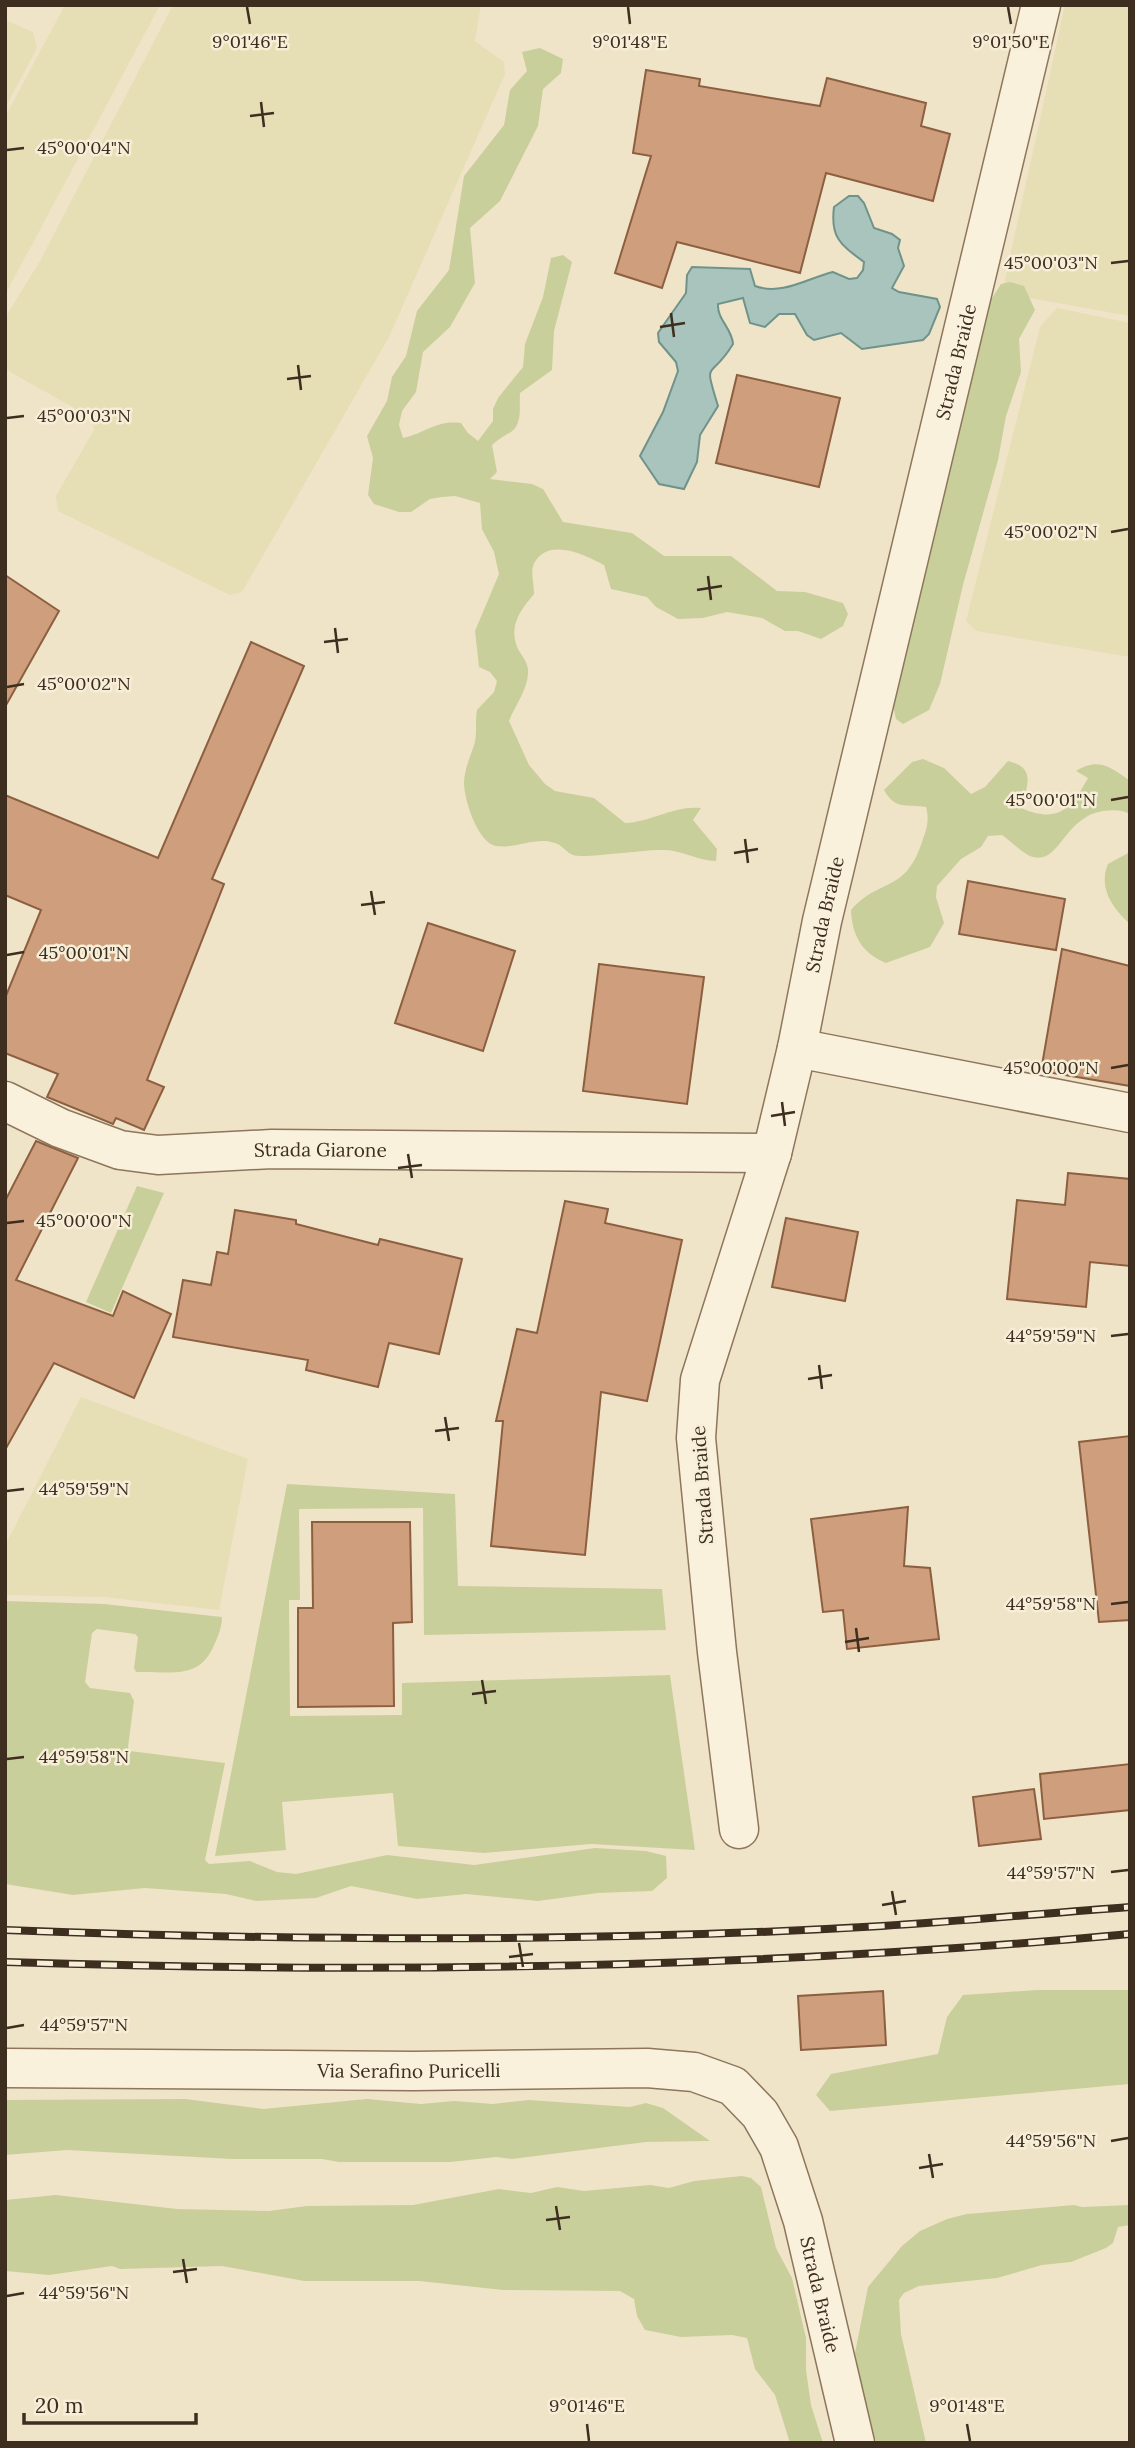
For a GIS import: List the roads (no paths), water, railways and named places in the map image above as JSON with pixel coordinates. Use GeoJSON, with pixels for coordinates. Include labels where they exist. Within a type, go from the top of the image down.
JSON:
{"type":"FeatureCollection","features":[{"type":"Feature","properties":{"kind":"street","name":"Strada Braide"},"geometry":{"type":"LineString","coordinates":[[738,1829],[716,1652],[696,1438],[700,1380],[772,1153],[797,1048],[822,921],[1041,5]]}},
{"type":"Feature","properties":{"kind":"street"},"geometry":{"type":"LineString","coordinates":[[797,1048],[1130,1113]]}},
{"type":"Feature","properties":{"kind":"street","name":"Strada Giarone"},"geometry":{"type":"LineString","coordinates":[[5,1101],[60,1128],[120,1150],[158,1155],[272,1149],[772,1153]]}},
{"type":"Feature","properties":{"kind":"street","name":"Via Serafino Puricelli"},"geometry":{"type":"LineString","coordinates":[[5,2068],[414,2071],[580,2066],[694,2072],[733,2087],[760,2115],[779,2147]]}},
{"type":"Feature","properties":{"kind":"street","name":"Strada Braide"},"geometry":{"type":"LineString","coordinates":[[779,2147],[803,2221],[855,2443]]}},
{"type":"Feature","properties":{"kind":"water"},"geometry":{"type":"Polygon","coordinates":[[[849,196],[858,196],[864,203],[874,228],[900,240],[898,248],[904,266],[892,288],[899,292],[937,299],[940,307],[929,334],[923,340],[862,349],[841,333],[814,340],[807,335],[795,314],[779,314],[765,327],[750,323],[743,298],[718,304],[718,310],[733,344],[710,375],[718,406],[700,435],[697,462],[684,489],[659,484],[640,456],[663,412],[678,371],[676,362],[659,342],[658,333],[686,293],[687,275],[692,267],[750,269],[755,286],[765,289],[785,288],[833,272],[849,279],[857,278],[863,270],[864,262],[839,240],[833,218],[834,207],[849,196]]]}},
{"type":"Feature","properties":{"kind":"railway"},"geometry":{"type":"LineString","coordinates":[[5,1930],[334,1938],[553,1938],[772,1932],[1130,1907]]}},
{"type":"Feature","properties":{"kind":"railway"},"geometry":{"type":"LineString","coordinates":[[5,1962],[286,1968],[568,1966],[849,1955],[1130,1934]]}}]}
